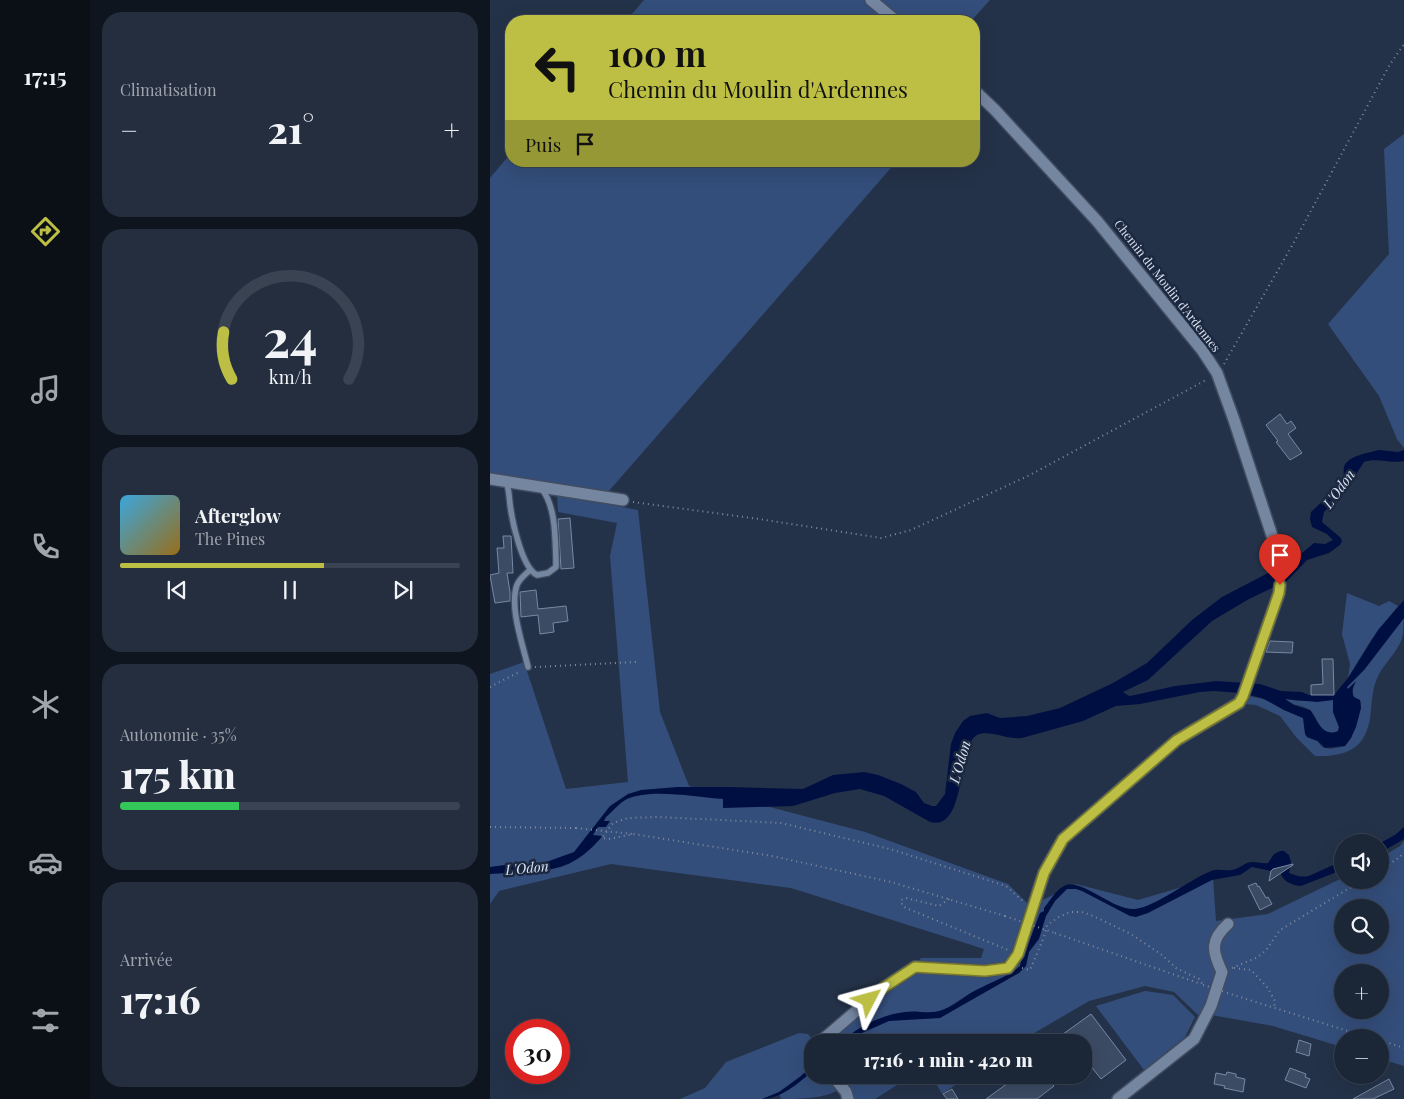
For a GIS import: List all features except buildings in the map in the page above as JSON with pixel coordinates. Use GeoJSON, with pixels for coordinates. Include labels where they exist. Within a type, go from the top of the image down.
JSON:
{"type":"FeatureCollection","features":[{"type":"Feature","properties":{"kind":"street"},"geometry":{"type":"LineString","coordinates":[[871,0],[889,15]]}},
{"type":"Feature","properties":{"kind":"street","name":"Chemin du Moulin d'Ardennes"},"geometry":{"type":"LineString","coordinates":[[980,95],[996,110],[1097,220],[1202,350],[1217,373],[1279,557],[1280,569]]}},
{"type":"Feature","properties":{"kind":"street"},"geometry":{"type":"LineString","coordinates":[[490,479],[623,500]]}},
{"type":"Feature","properties":{"kind":"street"},"geometry":{"type":"LineString","coordinates":[[829,1034],[883,988],[915,967],[985,971],[1008,968],[1018,954],[1044,873],[1063,839],[1177,740],[1239,703],[1248,683],[1279,593],[1280,585]]}},
{"type":"Feature","properties":{"kind":"street"},"geometry":{"type":"LineString","coordinates":[[1118,1099],[1194,1039],[1211,1006],[1222,972],[1215,957],[1214,944],[1219,932],[1228,924]]}},
{"type":"Feature","properties":{"kind":"street"},"geometry":{"type":"LineString","coordinates":[[839,1084],[846,1092],[846,1099]]}},
{"type":"Feature","properties":{"kind":"lane"},"geometry":{"type":"LineString","coordinates":[[506,481],[522,553],[530,570],[537,575],[548,573],[556,567],[551,509],[548,499],[541,488]]}},
{"type":"Feature","properties":{"kind":"lane"},"geometry":{"type":"LineString","coordinates":[[528,667],[514,607],[517,586],[522,577],[530,570]]}},
{"type":"Feature","properties":{"kind":"path"},"geometry":{"type":"LineString","coordinates":[[623,500],[881,538],[911,530],[1030,475],[1196,387],[1217,373],[1228,358],[1293,244],[1389,66],[1404,44]]}},
{"type":"Feature","properties":{"kind":"path"},"geometry":{"type":"LineString","coordinates":[[490,687],[528,667],[637,662]]}},
{"type":"Feature","properties":{"kind":"path"},"geometry":{"type":"LineString","coordinates":[[633,834],[609,839],[602,838],[613,823],[628,818],[658,817],[780,823],[890,849],[1006,886],[1032,909]]}},
{"type":"Feature","properties":{"kind":"path"},"geometry":{"type":"LineString","coordinates":[[490,827],[576,828],[633,834],[811,864],[891,882],[1005,916],[1203,985],[1342,1029]]}},
{"type":"Feature","properties":{"kind":"path"},"geometry":{"type":"LineString","coordinates":[[1389,864],[1404,852]]}},
{"type":"Feature","properties":{"kind":"path"},"geometry":{"type":"LineString","coordinates":[[1222,972],[1258,958],[1280,930],[1348,889]]}},
{"type":"Feature","properties":{"kind":"path"},"geometry":{"type":"LineString","coordinates":[[949,898],[939,906],[906,898],[901,900],[902,905],[906,908],[1018,954]]}},
{"type":"Feature","properties":{"kind":"path"},"geometry":{"type":"LineString","coordinates":[[1026,969],[1030,970],[1047,925],[1070,912],[1082,912],[1091,914],[1131,934],[1162,955],[1176,968],[1199,980],[1203,985]]}},
{"type":"Feature","properties":{"kind":"path"},"geometry":{"type":"LineString","coordinates":[[1233,967],[1251,970],[1267,987],[1275,1001],[1274,1007]]}},
{"type":"Feature","properties":{"kind":"path"},"geometry":{"type":"LineString","coordinates":[[1389,1043],[1404,1048]]}},
{"type":"Feature","properties":{"kind":"shaded area"},"geometry":{"type":"Polygon","coordinates":[[[644,0],[990,0],[976,15],[631,15],[644,0]]]}},
{"type":"Feature","properties":{"kind":"shaded area"},"geometry":{"type":"Polygon","coordinates":[[[1404,134],[1404,448],[1397,439],[1379,396],[1328,324],[1389,254],[1384,149],[1404,134]]]}},
{"type":"Feature","properties":{"kind":"shaded area"},"geometry":{"type":"Polygon","coordinates":[[[505,160],[505,167],[892,167],[608,492],[490,475],[490,178],[505,160]]]}},
{"type":"Feature","properties":{"kind":"shaded area"},"geometry":{"type":"Polygon","coordinates":[[[557,495],[638,510],[660,712],[689,786],[865,832],[1008,884],[1030,906],[1076,884],[1138,900],[1213,878],[1216,921],[1268,914],[1334,882],[1334,889],[1389,889],[1389,853],[1400,846],[1404,841],[1404,1066],[1389,1062],[1389,1029],[1334,1029],[1334,1045],[1273,1026],[1200,1013],[1199,1016],[1174,992],[1145,986],[1089,1001],[1033,1034],[830,1034],[915,967],[921,958],[981,958],[984,949],[791,888],[611,864],[499,891],[490,904],[490,674],[524,662],[566,789],[628,782],[610,556],[617,523],[558,512],[557,495]]]}},
{"type":"Feature","properties":{"kind":"shaded area"},"geometry":{"type":"Polygon","coordinates":[[[1347,593],[1379,606],[1389,601],[1398,606],[1371,640],[1348,678],[1350,664],[1342,634],[1347,593]]]}},
{"type":"Feature","properties":{"kind":"shaded area"},"geometry":{"type":"Polygon","coordinates":[[[1404,618],[1401,641],[1378,676],[1375,684],[1366,733],[1355,747],[1347,752],[1315,756],[1296,737],[1280,716],[1256,705],[1244,704],[1249,696],[1267,700],[1303,718],[1307,737],[1317,741],[1322,747],[1331,749],[1345,746],[1351,738],[1361,708],[1361,702],[1353,696],[1355,683],[1348,689],[1347,687],[1364,670],[1404,618]]]}},
{"type":"Feature","properties":{"kind":"shaded area"},"geometry":{"type":"Polygon","coordinates":[[[1285,699],[1298,701],[1333,699],[1333,712],[1339,727],[1338,731],[1332,733],[1323,730],[1310,710],[1285,699]]]}},
{"type":"Feature","properties":{"kind":"shaded area"},"geometry":{"type":"Polygon","coordinates":[[[1145,991],[1173,995],[1195,1017],[1185,1037],[1144,1070],[1096,1006],[1145,991]]]}},
{"type":"Feature","properties":{"kind":"shaded area"},"geometry":{"type":"Polygon","coordinates":[[[799,1033],[808,1034],[804,1034],[804,1084],[899,1084],[875,1099],[854,1099],[844,1085],[839,1090],[824,1096],[806,1098],[781,1099],[779,1093],[762,1099],[680,1099],[705,1088],[726,1062],[799,1033]]]}},
{"type":"Feature","properties":{"kind":"shaded area"},"geometry":{"type":"Polygon","coordinates":[[[936,1084],[957,1084],[942,1094],[936,1084]]]}},
{"type":"Feature","properties":{"kind":"water","name":"L'Odon"},"geometry":{"type":"Polygon","coordinates":[[[1379,450],[1398,452],[1404,450],[1404,461],[1373,460],[1364,462],[1346,490],[1324,512],[1322,522],[1341,538],[1340,545],[1329,553],[1307,560],[1287,581],[1249,599],[1212,621],[1148,680],[1123,692],[1129,696],[1175,686],[1217,681],[1260,684],[1281,691],[1302,692],[1309,695],[1334,695],[1348,678],[1378,630],[1404,600],[1404,618],[1364,670],[1347,687],[1348,689],[1356,681],[1353,693],[1354,697],[1360,700],[1361,708],[1356,727],[1345,746],[1325,748],[1318,741],[1307,737],[1303,718],[1262,698],[1240,693],[1200,692],[1140,704],[1116,706],[1083,721],[1022,738],[1011,738],[987,733],[977,735],[971,742],[966,754],[956,802],[950,814],[942,822],[930,822],[884,796],[860,789],[835,793],[793,806],[723,808],[723,799],[674,794],[648,794],[627,799],[618,805],[606,817],[604,821],[610,821],[606,827],[598,827],[593,835],[602,836],[600,839],[587,852],[572,862],[543,871],[490,874],[490,867],[519,863],[538,865],[574,852],[610,806],[628,794],[641,790],[677,787],[803,789],[833,775],[864,772],[901,784],[916,792],[924,803],[936,806],[945,794],[951,744],[955,733],[963,721],[970,716],[987,713],[1000,718],[1027,716],[1060,708],[1113,683],[1147,663],[1192,620],[1222,597],[1270,572],[1281,569],[1314,543],[1325,544],[1333,540],[1327,534],[1312,527],[1311,512],[1342,483],[1346,463],[1354,457],[1379,450]],[[1285,699],[1294,705],[1310,710],[1324,730],[1328,732],[1338,731],[1339,727],[1333,712],[1333,700],[1317,702],[1285,699]]]}},
{"type":"Feature","properties":{"kind":"water"},"geometry":{"type":"Polygon","coordinates":[[[1404,827],[1404,839],[1389,848],[1389,838],[1404,827]]]}},
{"type":"Feature","properties":{"kind":"water"},"geometry":{"type":"Polygon","coordinates":[[[1284,851],[1289,855],[1291,862],[1289,873],[1295,875],[1308,876],[1334,865],[1334,873],[1301,886],[1286,881],[1280,872],[1280,868],[1271,871],[1252,867],[1240,875],[1212,880],[1148,913],[1136,917],[1130,916],[1082,891],[1067,889],[1055,901],[1046,916],[1039,939],[1029,952],[1026,966],[1019,973],[940,1018],[889,1021],[861,1034],[851,1034],[887,1016],[909,1012],[939,1011],[1015,970],[1020,966],[1022,953],[1030,939],[1040,913],[1044,911],[1044,908],[1053,896],[1064,886],[1071,884],[1079,886],[1117,905],[1135,909],[1152,904],[1212,871],[1235,869],[1250,862],[1268,863],[1274,854],[1284,851]]]}},
{"type":"Feature","properties":{"kind":"water"},"geometry":{"type":"Polygon","coordinates":[[[804,1074],[804,1078],[789,1090],[776,1096],[762,1099],[779,1092],[804,1074]]]}},
{"type":"Feature","properties":{"kind":"route"},"geometry":{"type":"LineString","coordinates":[[869,1000],[883,988],[915,967],[985,971],[1008,968],[1018,954],[1044,873],[1063,839],[1177,740],[1239,703],[1273,611],[1280,585]]}}]}
